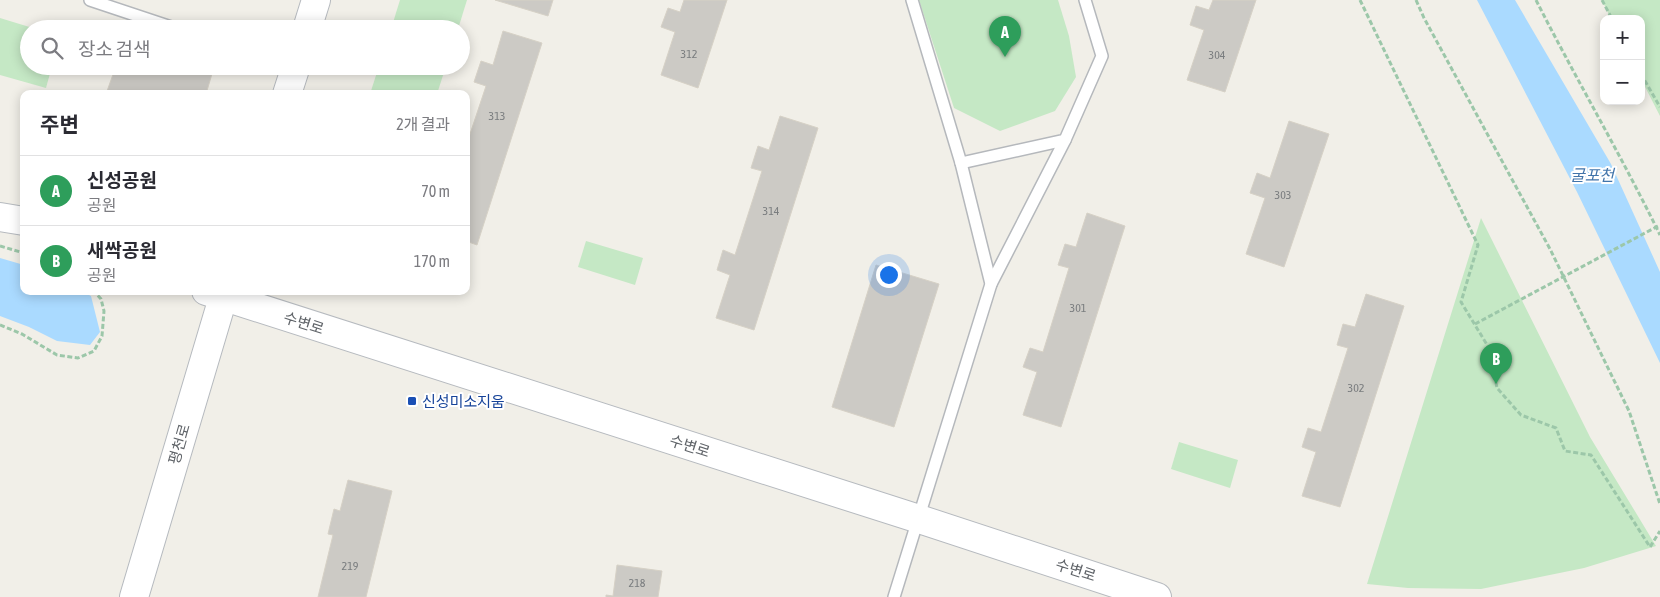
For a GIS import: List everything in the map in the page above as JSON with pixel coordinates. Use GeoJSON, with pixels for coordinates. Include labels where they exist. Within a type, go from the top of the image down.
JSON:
{"type":"FeatureCollection","features":[{"type":"Feature","properties":{"kind":"main road"},"geometry":{"type":"LineString","coordinates":[[310,20],[316,0]]}},
{"type":"Feature","properties":{"kind":"main road"},"geometry":{"type":"LineString","coordinates":[[288,90],[292,75]]}},
{"type":"Feature","properties":{"kind":"main road"},"geometry":{"type":"LineString","coordinates":[[0,217],[20,220]]}},
{"type":"Feature","properties":{"kind":"main road","name":"평천로"},"geometry":{"type":"LineString","coordinates":[[134,597],[217,295]]}},
{"type":"Feature","properties":{"kind":"main road","name":"수변로"},"geometry":{"type":"LineString","coordinates":[[224,295],[1157,597]]}},
{"type":"Feature","properties":{"kind":"lane"},"geometry":{"type":"LineString","coordinates":[[90,0],[150,20]]}},
{"type":"Feature","properties":{"kind":"lane"},"geometry":{"type":"LineString","coordinates":[[912,0],[961,164],[991,284]]}},
{"type":"Feature","properties":{"kind":"lane"},"geometry":{"type":"LineString","coordinates":[[894,597],[991,284],[1065,140],[1102,56],[1085,0]]}},
{"type":"Feature","properties":{"kind":"lane"},"geometry":{"type":"LineString","coordinates":[[961,164],[1065,140]]}},
{"type":"Feature","properties":{"kind":"path"},"geometry":{"type":"LineString","coordinates":[[1360,0],[1478,245],[1461,302],[1489,348],[1497,388],[1521,415],[1556,428],[1565,451],[1591,455],[1650,546],[1660,531]]}},
{"type":"Feature","properties":{"kind":"path"},"geometry":{"type":"LineString","coordinates":[[1416,0],[1550,249],[1625,403],[1660,504]]}},
{"type":"Feature","properties":{"kind":"path"},"geometry":{"type":"LineString","coordinates":[[1536,0],[1573,73],[1639,191],[1660,235]]}},
{"type":"Feature","properties":{"kind":"path"},"geometry":{"type":"LineString","coordinates":[[1602,0],[1610,15]]}},
{"type":"Feature","properties":{"kind":"path"},"geometry":{"type":"LineString","coordinates":[[1645,81],[1660,107]]}},
{"type":"Feature","properties":{"kind":"path"},"geometry":{"type":"LineString","coordinates":[[1475,324],[1660,225]]}},
{"type":"Feature","properties":{"kind":"path"},"geometry":{"type":"LineString","coordinates":[[0,246],[20,252]]}},
{"type":"Feature","properties":{"kind":"path"},"geometry":{"type":"LineString","coordinates":[[0,325],[22,334],[57,355],[78,358],[94,352],[102,336],[104,311],[101,299],[98,295]]}},
{"type":"Feature","properties":{"kind":"green space"},"geometry":{"type":"Polygon","coordinates":[[[400,0],[467,0],[461,20],[394,20],[400,0]]]}},
{"type":"Feature","properties":{"kind":"green space"},"geometry":{"type":"Polygon","coordinates":[[[919,0],[1058,0],[1069,36],[1076,77],[1055,111],[1000,131],[954,108],[919,0]]]}},
{"type":"Feature","properties":{"kind":"green space"},"geometry":{"type":"Polygon","coordinates":[[[1602,0],[1660,0],[1660,116],[1645,87],[1645,15],[1609,15],[1602,0]]]}},
{"type":"Feature","properties":{"kind":"green space"},"geometry":{"type":"Polygon","coordinates":[[[0,18],[20,24],[20,75],[50,75],[46,88],[0,75],[0,18]]]}},
{"type":"Feature","properties":{"kind":"green space"},"geometry":{"type":"Polygon","coordinates":[[[376,75],[443,75],[438,90],[371,90],[376,75]]]}},
{"type":"Feature","properties":{"kind":"green space"},"geometry":{"type":"Polygon","coordinates":[[[1481,218],[1590,437],[1656,546],[1584,568],[1481,589],[1408,588],[1367,584],[1481,218]]]}},
{"type":"Feature","properties":{"kind":"green space"},"geometry":{"type":"Polygon","coordinates":[[[586,241],[643,258],[635,285],[578,267],[586,241]]]}},
{"type":"Feature","properties":{"kind":"green space"},"geometry":{"type":"Polygon","coordinates":[[[1179,442],[1238,460],[1230,488],[1171,469],[1179,442]]]}},
{"type":"Feature","properties":{"kind":"water","name":"굴포천"},"geometry":{"type":"Polygon","coordinates":[[[1477,0],[1515,0],[1611,164],[1660,272],[1660,363],[1577,192],[1477,0]]]}},
{"type":"Feature","properties":{"kind":"water"},"geometry":{"type":"Polygon","coordinates":[[[0,258],[20,264],[20,295],[91,296],[100,332],[90,345],[57,341],[29,327],[0,316],[0,258]]]}},
{"type":"Feature","properties":{"kind":"building"},"geometry":{"type":"Polygon","coordinates":[[[495,0],[553,0],[548,16],[495,0]]]}},
{"type":"Feature","properties":{"kind":"building"},"geometry":{"type":"Polygon","coordinates":[[[684,0],[727,0],[698,88],[661,75],[675,32],[661,27],[668,8],[680,12],[684,0]]]}},
{"type":"Feature","properties":{"kind":"building"},"geometry":{"type":"Polygon","coordinates":[[[1213,0],[1256,0],[1225,92],[1187,80],[1204,30],[1190,25],[1196,6],[1209,10],[1213,0]]]}},
{"type":"Feature","properties":{"kind":"building"},"geometry":{"type":"Polygon","coordinates":[[[503,31],[542,43],[477,245],[470,242],[470,134],[486,86],[474,82],[481,61],[493,65],[503,31]]]}},
{"type":"Feature","properties":{"kind":"building"},"geometry":{"type":"Polygon","coordinates":[[[113,75],[212,75],[207,90],[107,90],[113,75]]]}},
{"type":"Feature","properties":{"kind":"building"},"geometry":{"type":"Polygon","coordinates":[[[780,116],[818,128],[754,330],[716,318],[730,275],[717,270],[723,250],[735,255],[762,171],[751,168],[758,146],[769,150],[780,116]]]}},
{"type":"Feature","properties":{"kind":"building"},"geometry":{"type":"Polygon","coordinates":[[[1289,121],[1329,134],[1284,267],[1246,254],[1265,198],[1250,193],[1257,173],[1270,178],[1289,121]]]}},
{"type":"Feature","properties":{"kind":"building"},"geometry":{"type":"Polygon","coordinates":[[[1087,213],[1125,226],[1061,427],[1023,415],[1037,372],[1023,367],[1030,348],[1043,352],[1069,268],[1058,265],[1065,244],[1076,247],[1087,213]]]}},
{"type":"Feature","properties":{"kind":"building"},"geometry":{"type":"Polygon","coordinates":[[[876,265],[939,284],[894,427],[832,407],[876,265]]]}},
{"type":"Feature","properties":{"kind":"building"},"geometry":{"type":"Polygon","coordinates":[[[1366,294],[1404,306],[1340,507],[1302,496],[1316,452],[1302,447],[1308,428],[1321,432],[1348,348],[1337,345],[1343,324],[1355,327],[1366,294]]]}},
{"type":"Feature","properties":{"kind":"building"},"geometry":{"type":"Polygon","coordinates":[[[348,480],[392,491],[366,597],[318,597],[333,535],[328,534],[334,509],[340,511],[348,480]]]}},
{"type":"Feature","properties":{"kind":"building"},"geometry":{"type":"Polygon","coordinates":[[[617,565],[662,571],[658,597],[606,597],[606,595],[613,596],[617,565]]]}},
{"type":"Feature","properties":{"kind":"place","name":"신성공원"},"geometry":{"type":"Point","coordinates":[1005,57]}},
{"type":"Feature","properties":{"kind":"place","name":"새싹공원"},"geometry":{"type":"Point","coordinates":[1496,384]}},
{"type":"Feature","properties":{"kind":"place","name":"신성미소지움"},"geometry":{"type":"Point","coordinates":[412,401]}}]}
